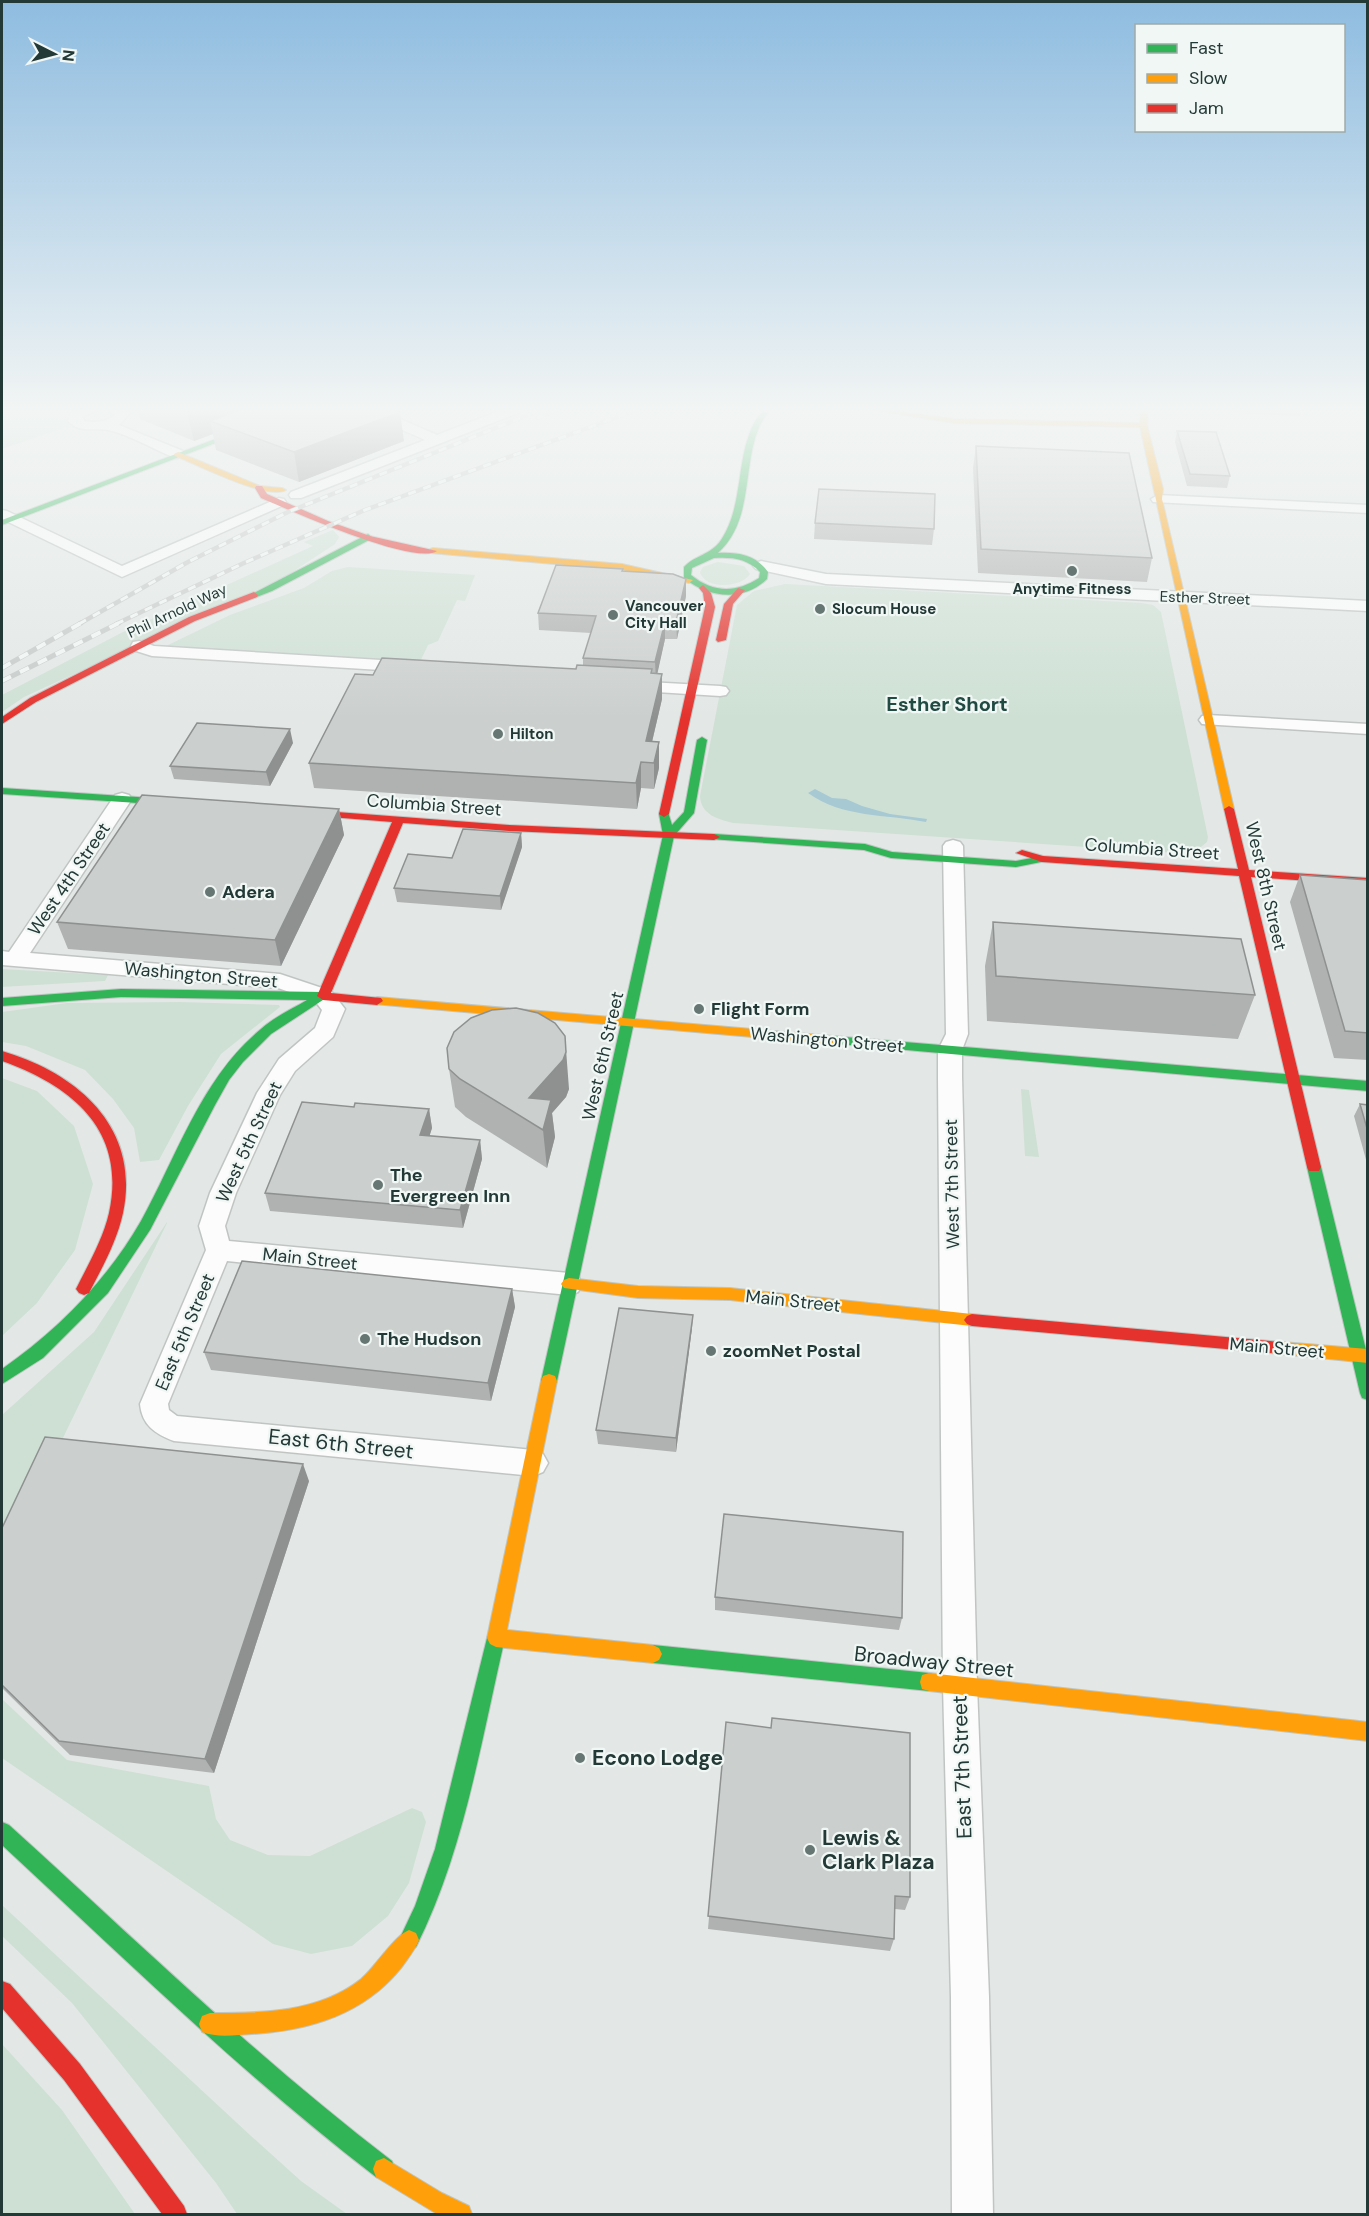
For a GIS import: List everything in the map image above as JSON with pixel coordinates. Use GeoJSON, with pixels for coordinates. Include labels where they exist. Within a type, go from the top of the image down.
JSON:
{"type":"FeatureCollection","features":[{"type":"Feature","properties":{"kind":"main road"},"geometry":{"type":"LineString","coordinates":[[5,519],[25,511]]}},
{"type":"Feature","properties":{"kind":"main road"},"geometry":{"type":"LineString","coordinates":[[300,511],[347,533],[401,547],[444,554],[622,567],[690,580],[702,588],[721,591],[741,590],[758,584],[764,577],[761,566],[746,558],[731,555],[710,556]]}},
{"type":"Feature","properties":{"kind":"main road"},"geometry":{"type":"LineString","coordinates":[[331,511],[364,527],[368,537]]}},
{"type":"Feature","properties":{"kind":"main road"},"geometry":{"type":"LineString","coordinates":[[622,567],[693,563],[710,556],[720,549],[727,533],[734,527],[737,511]]}},
{"type":"Feature","properties":{"kind":"main road","name":"West 8th Street"},"geometry":{"type":"LineString","coordinates":[[1161,511],[1293,1080],[1363,1356],[1368,1393]]}},
{"type":"Feature","properties":{"kind":"main road"},"geometry":{"type":"LineString","coordinates":[[734,527],[740,534],[740,546],[746,558]]}},
{"type":"Feature","properties":{"kind":"main road","name":"Phil Arnold Way"},"geometry":{"type":"LineString","coordinates":[[2,722],[33,700],[139,646],[211,610],[283,584],[343,548],[368,537]]}},
{"type":"Feature","properties":{"kind":"main road"},"geometry":{"type":"LineString","coordinates":[[690,580],[686,572],[693,563]]}},
{"type":"Feature","properties":{"kind":"main road","name":"West 6th Street"},"geometry":{"type":"LineString","coordinates":[[569,1284],[669,835],[664,812],[710,607],[707,593],[702,588]]}},
{"type":"Feature","properties":{"kind":"main road"},"geometry":{"type":"LineString","coordinates":[[718,656],[729,604],[741,590]]}},
{"type":"Feature","properties":{"kind":"main road","name":"West 6th Street"},"geometry":{"type":"LineString","coordinates":[[669,835],[689,813],[704,723]]}},
{"type":"Feature","properties":{"kind":"main road"},"geometry":{"type":"LineString","coordinates":[[2,791],[198,804]]}},
{"type":"Feature","properties":{"kind":"main road","name":"Columbia Street"},"geometry":{"type":"LineString","coordinates":[[284,811],[398,821],[865,847],[892,842],[953,853],[1015,850],[1042,859],[1368,882]]}},
{"type":"Feature","properties":{"kind":"main road"},"geometry":{"type":"LineString","coordinates":[[2,1377],[37,1353],[68,1320],[103,1289],[145,1226],[224,1077],[238,1059],[266,1031],[323,996],[398,821]]}},
{"type":"Feature","properties":{"kind":"main road"},"geometry":{"type":"LineString","coordinates":[[2,1002],[118,994],[323,996]]}},
{"type":"Feature","properties":{"kind":"main road","name":"Washington Street"},"geometry":{"type":"LineString","coordinates":[[323,996],[1368,1086]]}},
{"type":"Feature","properties":{"kind":"main road"},"geometry":{"type":"LineString","coordinates":[[2,1056],[43,1070],[69,1085],[99,1114],[114,1145],[120,1185],[114,1217],[99,1258],[68,1320]]}},
{"type":"Feature","properties":{"kind":"main road"},"geometry":{"type":"LineString","coordinates":[[210,2024],[266,2025],[307,2017],[346,2002],[376,1980],[401,1952],[421,1919],[437,1880],[483,1700],[569,1284]]}},
{"type":"Feature","properties":{"kind":"main road","name":"Main Street"},"geometry":{"type":"LineString","coordinates":[[569,1284],[638,1292],[730,1293],[954,1318],[1363,1356]]}},
{"type":"Feature","properties":{"kind":"main road","name":"Broadway Street"},"geometry":{"type":"LineString","coordinates":[[496,1638],[960,1685],[1368,1732]]}},
{"type":"Feature","properties":{"kind":"main road"},"geometry":{"type":"LineString","coordinates":[[2,1832],[210,2024],[322,2121],[426,2198],[461,2214]]}},
{"type":"Feature","properties":{"kind":"main road"},"geometry":{"type":"LineString","coordinates":[[2,1992],[35,2026],[88,2089],[176,2214]]}},
{"type":"Feature","properties":{"kind":"street"},"geometry":{"type":"LineString","coordinates":[[5,519],[122,572],[258,511]]}},
{"type":"Feature","properties":{"kind":"street","name":"Esther Street"},"geometry":{"type":"LineString","coordinates":[[761,566],[826,579]]}},
{"type":"Feature","properties":{"kind":"street","name":"Esther Street"},"geometry":{"type":"LineString","coordinates":[[758,584],[826,579],[1368,606]]}},
{"type":"Feature","properties":{"kind":"street"},"geometry":{"type":"LineString","coordinates":[[139,646],[152,651],[381,665],[426,673]]}},
{"type":"Feature","properties":{"kind":"street"},"geometry":{"type":"LineString","coordinates":[[611,685],[713,691]]}},
{"type":"Feature","properties":{"kind":"street"},"geometry":{"type":"LineString","coordinates":[[1208,720],[1368,729]]}},
{"type":"Feature","properties":{"kind":"street","name":"West 4th Street"},"geometry":{"type":"LineString","coordinates":[[8,958],[122,799]]}},
{"type":"Feature","properties":{"kind":"street","name":"West 7th Street"},"geometry":{"type":"LineString","coordinates":[[953,853],[957,1034],[950,1050],[954,1318]]}},
{"type":"Feature","properties":{"kind":"street","name":"Washington Street"},"geometry":{"type":"LineString","coordinates":[[8,958],[280,981],[323,996]]}},
{"type":"Feature","properties":{"kind":"street","name":"West 5th Street"},"geometry":{"type":"LineString","coordinates":[[219,1250],[212,1226],[223,1193],[275,1082],[287,1065],[325,1031],[334,1009],[323,996]]}},
{"type":"Feature","properties":{"kind":"street","name":"Main Street"},"geometry":{"type":"LineString","coordinates":[[219,1250],[569,1284]]}},
{"type":"Feature","properties":{"kind":"street","name":"East 5th Street"},"geometry":{"type":"LineString","coordinates":[[154,1414],[154,1404],[219,1250]]}},
{"type":"Feature","properties":{"kind":"street","name":"East 7th Street"},"geometry":{"type":"LineString","coordinates":[[954,1318],[973,2214]]}},
{"type":"Feature","properties":{"kind":"street","name":"East 6th Street"},"geometry":{"type":"LineString","coordinates":[[154,1414],[160,1422],[174,1428],[533,1463]]}},
{"type":"Feature","properties":{"kind":"green space"},"geometry":{"type":"Polygon","coordinates":[[[333,530],[339,537],[335,544],[283,578],[24,697],[2,712],[2,695],[123,632],[313,546],[304,542],[333,530]]]}},
{"type":"Feature","properties":{"kind":"green space"},"geometry":{"type":"Polygon","coordinates":[[[718,562],[744,566],[750,574],[739,582],[724,585],[709,582],[703,578],[700,572],[703,567],[718,562]]]}},
{"type":"Feature","properties":{"kind":"green space"},"geometry":{"type":"Polygon","coordinates":[[[348,567],[475,575],[465,601],[457,600],[438,641],[428,645],[420,662],[162,648],[230,615],[304,588],[332,571],[348,567]]]}},
{"type":"Feature","properties":{"kind":"green space"},"geometry":{"type":"Polygon","coordinates":[[[785,584],[1153,605],[1161,612],[1208,837],[1207,842],[1196,851],[1175,853],[733,823],[711,815],[703,808],[700,796],[737,605],[754,591],[785,584]]]}},
{"type":"Feature","properties":{"kind":"green space"},"geometry":{"type":"Polygon","coordinates":[[[2,969],[108,975],[105,981],[2,987],[2,969]]]}},
{"type":"Feature","properties":{"kind":"green space"},"geometry":{"type":"Polygon","coordinates":[[[180,1002],[279,1005],[280,1007],[221,1054],[188,1106],[159,1160],[140,1162],[134,1128],[113,1099],[85,1070],[26,1046],[2,1042],[2,1012],[67,1003],[180,1002]]]}},
{"type":"Feature","properties":{"kind":"green space"},"geometry":{"type":"Polygon","coordinates":[[[2,1078],[37,1091],[74,1126],[93,1184],[75,1250],[37,1303],[2,1336],[2,1078]]]}},
{"type":"Feature","properties":{"kind":"green space"},"geometry":{"type":"Polygon","coordinates":[[[1021,1089],[1029,1090],[1039,1157],[1025,1156],[1021,1089]]]}},
{"type":"Feature","properties":{"kind":"green space"},"geometry":{"type":"Polygon","coordinates":[[[167,1222],[2,1564],[2,1415],[94,1332],[167,1222]]]}},
{"type":"Feature","properties":{"kind":"green space"},"geometry":{"type":"Polygon","coordinates":[[[2,1699],[67,1760],[209,1786],[216,1819],[230,1840],[268,1855],[310,1856],[412,1808],[422,1812],[426,1822],[409,1883],[388,1916],[352,1946],[311,1954],[273,1944],[2,1758],[2,1699]]]}},
{"type":"Feature","properties":{"kind":"green space"},"geometry":{"type":"Polygon","coordinates":[[[2,1905],[301,2181],[347,2214],[237,2214],[216,2183],[72,2003],[2,1936],[2,1905]]]}},
{"type":"Feature","properties":{"kind":"green space"},"geometry":{"type":"Polygon","coordinates":[[[2,2044],[62,2110],[135,2214],[2,2214],[2,2044]]]}},
{"type":"Feature","properties":{"kind":"water"},"geometry":{"type":"Polygon","coordinates":[[[815,789],[832,798],[846,799],[890,814],[927,819],[926,822],[865,814],[835,807],[808,793],[815,789]]]}},
{"type":"Feature","properties":{"kind":"building"},"geometry":{"type":"Polygon","coordinates":[[[816,511],[935,511],[934,529],[815,523],[816,511]]]}},
{"type":"Feature","properties":{"kind":"building"},"geometry":{"type":"Polygon","coordinates":[[[979,511],[1142,511],[1152,558],[981,549],[979,511]]]}},
{"type":"Feature","properties":{"kind":"building","name":"Vancouver City Hall"},"geometry":{"type":"Polygon","coordinates":[[[556,565],[673,574],[686,579],[676,622],[665,622],[655,662],[583,658],[596,616],[538,613],[556,565]]]}},
{"type":"Feature","properties":{"kind":"building","name":"Hilton"},"geometry":{"type":"Polygon","coordinates":[[[382,658],[576,669],[577,665],[652,669],[651,673],[662,674],[646,741],[659,742],[654,763],[641,762],[636,783],[309,763],[355,674],[373,675],[382,658]]]}},
{"type":"Feature","properties":{"kind":"building"},"geometry":{"type":"Polygon","coordinates":[[[197,723],[290,729],[266,772],[170,766],[197,723]]]}},
{"type":"Feature","properties":{"kind":"building","name":"Adera"},"geometry":{"type":"Polygon","coordinates":[[[142,795],[339,809],[275,940],[57,922],[142,795]]]}},
{"type":"Feature","properties":{"kind":"building"},"geometry":{"type":"Polygon","coordinates":[[[463,829],[521,833],[500,896],[394,888],[408,854],[452,858],[463,829]]]}},
{"type":"Feature","properties":{"kind":"building"},"geometry":{"type":"Polygon","coordinates":[[[1300,875],[1368,880],[1368,1033],[1345,1031],[1300,875]]]}},
{"type":"Feature","properties":{"kind":"building"},"geometry":{"type":"Polygon","coordinates":[[[993,922],[1241,939],[1255,995],[996,976],[993,922]]]}},
{"type":"Feature","properties":{"kind":"building"},"geometry":{"type":"Polygon","coordinates":[[[516,1008],[538,1013],[555,1023],[565,1036],[566,1052],[563,1060],[529,1098],[551,1100],[543,1130],[460,1079],[449,1069],[447,1048],[454,1032],[471,1018],[492,1010],[516,1008]]]}},
{"type":"Feature","properties":{"kind":"building","name":"The Evergreen Inn"},"geometry":{"type":"Polygon","coordinates":[[[302,1102],[354,1107],[355,1103],[429,1109],[420,1135],[480,1140],[460,1210],[265,1193],[302,1102]]]}},
{"type":"Feature","properties":{"kind":"building"},"geometry":{"type":"Polygon","coordinates":[[[1360,1104],[1368,1105],[1368,1132],[1360,1104]]]}},
{"type":"Feature","properties":{"kind":"building","name":"The Hudson"},"geometry":{"type":"Polygon","coordinates":[[[242,1261],[512,1289],[488,1383],[204,1352],[242,1261]]]}},
{"type":"Feature","properties":{"kind":"building"},"geometry":{"type":"Polygon","coordinates":[[[619,1308],[693,1315],[676,1438],[596,1430],[619,1308]]]}},
{"type":"Feature","properties":{"kind":"building"},"geometry":{"type":"Polygon","coordinates":[[[45,1437],[303,1464],[205,1759],[59,1741],[2,1685],[2,1528],[45,1437]]]}},
{"type":"Feature","properties":{"kind":"building"},"geometry":{"type":"Polygon","coordinates":[[[724,1514],[903,1532],[902,1618],[715,1597],[724,1514]]]}},
{"type":"Feature","properties":{"kind":"building","name":"Lewis & Clark Plaza"},"geometry":{"type":"Polygon","coordinates":[[[772,1718],[910,1733],[910,1897],[895,1896],[894,1939],[708,1916],[726,1722],[771,1728],[772,1718]]]}},
{"type":"Feature","properties":{"kind":"railway"},"geometry":{"type":"LineString","coordinates":[[79,624],[188,562],[289,511]]}},
{"type":"Feature","properties":{"kind":"railway"},"geometry":{"type":"LineString","coordinates":[[116,624],[244,563],[362,511]]}},
{"type":"Feature","properties":{"kind":"railway"},"geometry":{"type":"LineString","coordinates":[[2,668],[81,623]]}},
{"type":"Feature","properties":{"kind":"railway"},"geometry":{"type":"LineString","coordinates":[[2,681],[119,623]]}},
{"type":"Feature","properties":{"kind":"traffic: fast"},"geometry":{"type":"LineString","coordinates":[[2,523],[32,511]]}},
{"type":"Feature","properties":{"kind":"traffic: fast"},"geometry":{"type":"LineString","coordinates":[[710,556],[722,545],[731,530],[738,511]]}},
{"type":"Feature","properties":{"kind":"traffic: fast"},"geometry":{"type":"LineString","coordinates":[[254,595],[368,537]]}},
{"type":"Feature","properties":{"kind":"traffic: fast"},"geometry":{"type":"LineString","coordinates":[[731,555],[754,562],[764,572],[763,579],[744,589],[724,592],[704,588],[687,576],[688,567],[698,560],[731,555]]}},
{"type":"Feature","properties":{"kind":"traffic: fast"},"geometry":{"type":"LineString","coordinates":[[669,835],[689,813],[702,740]]}},
{"type":"Feature","properties":{"kind":"traffic: fast"},"geometry":{"type":"LineString","coordinates":[[2,791],[183,803]]}},
{"type":"Feature","properties":{"kind":"traffic: fast"},"geometry":{"type":"LineString","coordinates":[[549,1381],[669,835],[664,814]]}},
{"type":"Feature","properties":{"kind":"traffic: fast"},"geometry":{"type":"LineString","coordinates":[[714,837],[865,847],[891,855],[1016,864],[1042,859]]}},
{"type":"Feature","properties":{"kind":"traffic: fast"},"geometry":{"type":"LineString","coordinates":[[2,1002],[121,993],[323,996]]}},
{"type":"Feature","properties":{"kind":"traffic: fast"},"geometry":{"type":"LineString","coordinates":[[2,1377],[37,1353],[103,1289],[145,1226],[208,1105],[224,1077],[238,1059],[266,1031],[323,996]]}},
{"type":"Feature","properties":{"kind":"traffic: fast"},"geometry":{"type":"LineString","coordinates":[[833,1040],[1368,1086]]}},
{"type":"Feature","properties":{"kind":"traffic: fast"},"geometry":{"type":"LineString","coordinates":[[1314,1167],[1368,1393]]}},
{"type":"Feature","properties":{"kind":"traffic: fast"},"geometry":{"type":"LineString","coordinates":[[409,1940],[424,1910],[445,1849],[496,1638]]}},
{"type":"Feature","properties":{"kind":"traffic: fast"},"geometry":{"type":"LineString","coordinates":[[653,1654],[929,1682]]}},
{"type":"Feature","properties":{"kind":"traffic: fast"},"geometry":{"type":"LineString","coordinates":[[2,1832],[231,2041],[333,2130],[384,2169]]}},
{"type":"Feature","properties":{"kind":"traffic: slow"},"geometry":{"type":"LineString","coordinates":[[1161,511],[1229,809]]}},
{"type":"Feature","properties":{"kind":"traffic: slow"},"geometry":{"type":"LineString","coordinates":[[433,551],[622,567],[689,580]]}},
{"type":"Feature","properties":{"kind":"traffic: slow"},"geometry":{"type":"LineString","coordinates":[[377,1001],[833,1040]]}},
{"type":"Feature","properties":{"kind":"traffic: slow"},"geometry":{"type":"LineString","coordinates":[[569,1284],[638,1292],[730,1294],[972,1320]]}},
{"type":"Feature","properties":{"kind":"traffic: slow"},"geometry":{"type":"LineString","coordinates":[[1270,1347],[1368,1356]]}},
{"type":"Feature","properties":{"kind":"traffic: slow"},"geometry":{"type":"LineString","coordinates":[[549,1381],[496,1638],[653,1654]]}},
{"type":"Feature","properties":{"kind":"traffic: slow"},"geometry":{"type":"LineString","coordinates":[[929,1682],[1368,1732]]}},
{"type":"Feature","properties":{"kind":"traffic: slow"},"geometry":{"type":"LineString","coordinates":[[210,2024],[271,2022],[323,2012],[346,2001],[368,1986],[389,1966],[409,1940]]}},
{"type":"Feature","properties":{"kind":"traffic: slow"},"geometry":{"type":"LineString","coordinates":[[384,2169],[434,2201],[461,2214]]}},
{"type":"Feature","properties":{"kind":"traffic: jam"},"geometry":{"type":"LineString","coordinates":[[299,511],[367,538],[433,551]]}},
{"type":"Feature","properties":{"kind":"traffic: jam"},"geometry":{"type":"LineString","coordinates":[[664,814],[710,607],[707,593],[703,588]]}},
{"type":"Feature","properties":{"kind":"traffic: jam"},"geometry":{"type":"LineString","coordinates":[[721,640],[729,604],[741,590]]}},
{"type":"Feature","properties":{"kind":"traffic: jam"},"geometry":{"type":"LineString","coordinates":[[2,721],[33,700],[192,619],[254,595]]}},
{"type":"Feature","properties":{"kind":"traffic: jam"},"geometry":{"type":"LineString","coordinates":[[1229,809],[1314,1167]]}},
{"type":"Feature","properties":{"kind":"traffic: jam"},"geometry":{"type":"LineString","coordinates":[[297,812],[509,828],[714,837]]}},
{"type":"Feature","properties":{"kind":"traffic: jam"},"geometry":{"type":"LineString","coordinates":[[377,1001],[323,996],[398,821]]}},
{"type":"Feature","properties":{"kind":"traffic: jam"},"geometry":{"type":"LineString","coordinates":[[1022,853],[1042,859],[1368,882]]}},
{"type":"Feature","properties":{"kind":"traffic: jam"},"geometry":{"type":"LineString","coordinates":[[2,1056],[53,1078],[75,1093],[94,1111],[108,1132],[116,1155],[120,1182],[116,1212],[106,1242],[84,1289]]}},
{"type":"Feature","properties":{"kind":"traffic: jam"},"geometry":{"type":"LineString","coordinates":[[972,1320],[1270,1347]]}},
{"type":"Feature","properties":{"kind":"traffic: jam"},"geometry":{"type":"LineString","coordinates":[[2,1992],[72,2072],[176,2214]]}},
{"type":"Feature","properties":{"kind":"place","name":"Anytime Fitness"},"geometry":{"type":"Point","coordinates":[1072,571]}},
{"type":"Feature","properties":{"kind":"place","name":"Slocum House"},"geometry":{"type":"Point","coordinates":[820,609]}},
{"type":"Feature","properties":{"kind":"place","name":"Vancouver City Hall"},"geometry":{"type":"Point","coordinates":[613,615]}},
{"type":"Feature","properties":{"kind":"place","name":"Hilton"},"geometry":{"type":"Point","coordinates":[498,734]}},
{"type":"Feature","properties":{"kind":"place","name":"Adera"},"geometry":{"type":"Point","coordinates":[210,892]}},
{"type":"Feature","properties":{"kind":"place","name":"Flight Form"},"geometry":{"type":"Point","coordinates":[699,1009]}},
{"type":"Feature","properties":{"kind":"place","name":"The Evergreen Inn"},"geometry":{"type":"Point","coordinates":[378,1185]}},
{"type":"Feature","properties":{"kind":"place","name":"The Hudson"},"geometry":{"type":"Point","coordinates":[365,1339]}},
{"type":"Feature","properties":{"kind":"place","name":"zoomNet Postal"},"geometry":{"type":"Point","coordinates":[711,1351]}},
{"type":"Feature","properties":{"kind":"place","name":"Econo Lodge"},"geometry":{"type":"Point","coordinates":[580,1758]}},
{"type":"Feature","properties":{"kind":"place","name":"Lewis & Clark Plaza"},"geometry":{"type":"Point","coordinates":[810,1850]}},
{"type":"Feature","properties":{"kind":"district","name":"Esther Short"},"geometry":{"type":"Point","coordinates":[947,704]}}]}
